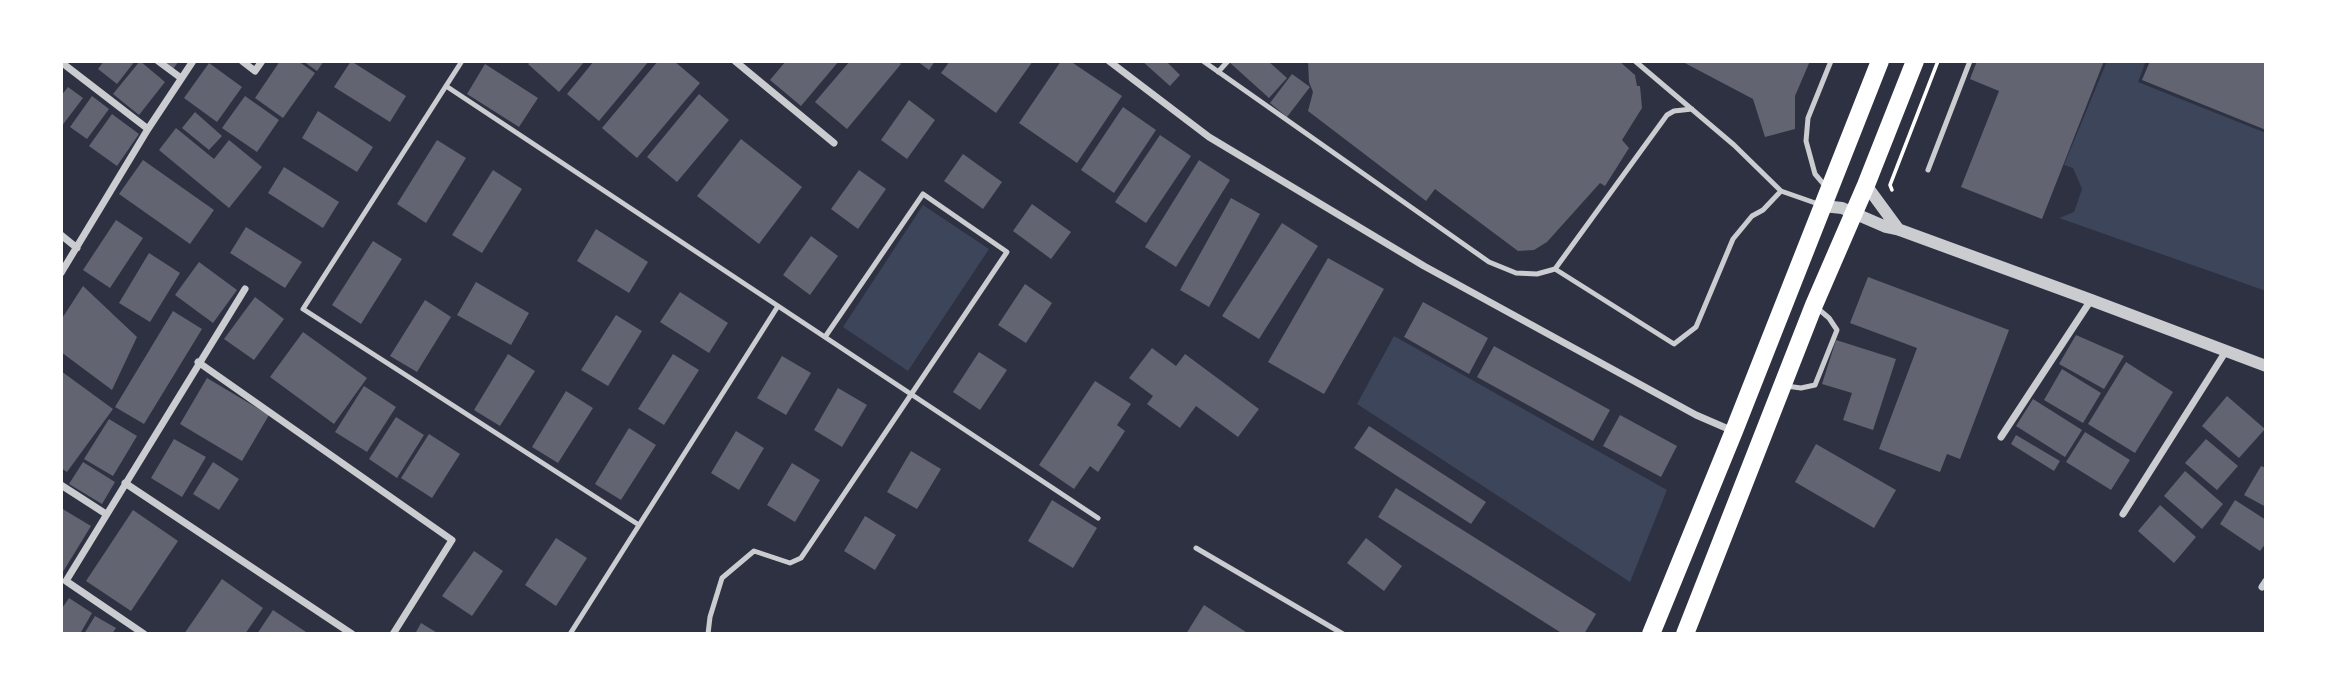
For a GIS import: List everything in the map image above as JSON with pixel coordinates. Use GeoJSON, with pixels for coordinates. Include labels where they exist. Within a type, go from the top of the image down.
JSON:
{"type":"FeatureCollection","features":[{"type":"Feature","properties":{"kind":"main road"},"geometry":{"type":"LineString","coordinates":[[1651,634],[1880,61]]}},
{"type":"Feature","properties":{"kind":"main road"},"geometry":{"type":"LineString","coordinates":[[1685,634],[1814,305],[1866,185],[1915,61]]}},
{"type":"Feature","properties":{"kind":"street"},"geometry":{"type":"LineString","coordinates":[[158,61],[181,78]]}},
{"type":"Feature","properties":{"kind":"street"},"geometry":{"type":"LineString","coordinates":[[61,273],[148,129],[193,61]]}},
{"type":"Feature","properties":{"kind":"street"},"geometry":{"type":"LineString","coordinates":[[242,61],[255,71],[262,61]]}},
{"type":"Feature","properties":{"kind":"street"},"geometry":{"type":"LineString","coordinates":[[735,61],[834,143]]}},
{"type":"Feature","properties":{"kind":"street"},"geometry":{"type":"LineString","coordinates":[[1108,61],[1209,137],[1424,266],[1696,415],[1734,431]]}},
{"type":"Feature","properties":{"kind":"street"},"geometry":{"type":"LineString","coordinates":[[61,62],[148,129]]}},
{"type":"Feature","properties":{"kind":"street"},"geometry":{"type":"LineString","coordinates":[[1866,185],[1900,230]]}},
{"type":"Feature","properties":{"kind":"street"},"geometry":{"type":"LineString","coordinates":[[1826,198],[1886,227],[2266,366]]}},
{"type":"Feature","properties":{"kind":"street"},"geometry":{"type":"LineString","coordinates":[[61,235],[77,248]]}},
{"type":"Feature","properties":{"kind":"street"},"geometry":{"type":"LineString","coordinates":[[144,634],[66,581],[245,289]]}},
{"type":"Feature","properties":{"kind":"street"},"geometry":{"type":"LineString","coordinates":[[2001,437],[2091,300]]}},
{"type":"Feature","properties":{"kind":"street"},"geometry":{"type":"LineString","coordinates":[[2123,514],[2226,351]]}},
{"type":"Feature","properties":{"kind":"street"},"geometry":{"type":"LineString","coordinates":[[198,362],[452,540],[393,634]]}},
{"type":"Feature","properties":{"kind":"street"},"geometry":{"type":"LineString","coordinates":[[125,483],[352,634]]}},
{"type":"Feature","properties":{"kind":"street"},"geometry":{"type":"LineString","coordinates":[[61,485],[106,514]]}},
{"type":"Feature","properties":{"kind":"lane"},"geometry":{"type":"LineString","coordinates":[[462,61],[303,309],[639,525]]}},
{"type":"Feature","properties":{"kind":"lane"},"geometry":{"type":"LineString","coordinates":[[1203,61],[1489,262],[1516,273],[1537,274],[1555,269],[1667,115],[1674,111],[1692,109]]}},
{"type":"Feature","properties":{"kind":"lane"},"geometry":{"type":"LineString","coordinates":[[1218,72],[1228,61]]}},
{"type":"Feature","properties":{"kind":"lane"},"geometry":{"type":"LineString","coordinates":[[1635,61],[1734,145],[1781,191],[1826,198]]}},
{"type":"Feature","properties":{"kind":"lane"},"geometry":{"type":"LineString","coordinates":[[1826,198],[1815,174],[1806,141],[1808,118],[1831,61]]}},
{"type":"Feature","properties":{"kind":"lane"},"geometry":{"type":"LineString","coordinates":[[1928,170],[1970,61]]}},
{"type":"Feature","properties":{"kind":"lane"},"geometry":{"type":"LineString","coordinates":[[446,86],[1098,518]]}},
{"type":"Feature","properties":{"kind":"lane"},"geometry":{"type":"LineString","coordinates":[[1555,269],[1674,344],[1696,327],[1733,239],[1752,216],[1763,210],[1781,191]]}},
{"type":"Feature","properties":{"kind":"lane"},"geometry":{"type":"LineString","coordinates":[[708,634],[710,617],[722,578],[754,551],[790,563],[801,558],[1007,252],[923,194],[825,337]]}},
{"type":"Feature","properties":{"kind":"lane"},"geometry":{"type":"LineString","coordinates":[[1783,385],[1801,388],[1815,385],[1837,330],[1829,318],[1814,305]]}},
{"type":"Feature","properties":{"kind":"lane"},"geometry":{"type":"LineString","coordinates":[[570,634],[778,306]]}},
{"type":"Feature","properties":{"kind":"lane"},"geometry":{"type":"LineString","coordinates":[[1196,548],[1343,634]]}},
{"type":"Feature","properties":{"kind":"path"},"geometry":{"type":"LineString","coordinates":[[1894,192],[1890,185],[1938,61]]}},
{"type":"Feature","properties":{"kind":"shaded area"},"geometry":{"type":"Polygon","coordinates":[[[2107,61],[2146,61],[2138,82],[2266,133],[2266,291],[2059,218],[2074,212],[2082,189],[2073,168],[2064,165],[2107,61]]]}},
{"type":"Feature","properties":{"kind":"shaded area"},"geometry":{"type":"Polygon","coordinates":[[[923,205],[989,249],[908,371],[843,327],[923,205]]]}},
{"type":"Feature","properties":{"kind":"shaded area"},"geometry":{"type":"Polygon","coordinates":[[[1394,336],[1667,490],[1630,582],[1357,404],[1394,336]]]}},
{"type":"Feature","properties":{"kind":"building"},"geometry":{"type":"Polygon","coordinates":[[[104,61],[135,61],[117,84],[98,69],[104,61]]]}},
{"type":"Feature","properties":{"kind":"building"},"geometry":{"type":"Polygon","coordinates":[[[140,61],[165,82],[139,115],[113,94],[140,61]]]}},
{"type":"Feature","properties":{"kind":"building"},"geometry":{"type":"Polygon","coordinates":[[[164,61],[179,61],[173,69],[164,61]]]}},
{"type":"Feature","properties":{"kind":"building"},"geometry":{"type":"Polygon","coordinates":[[[280,61],[298,61],[315,73],[283,118],[255,98],[280,61]]]}},
{"type":"Feature","properties":{"kind":"building"},"geometry":{"type":"Polygon","coordinates":[[[303,61],[324,61],[317,71],[303,61]]]}},
{"type":"Feature","properties":{"kind":"building"},"geometry":{"type":"Polygon","coordinates":[[[351,61],[406,96],[390,122],[334,87],[351,61]]]}},
{"type":"Feature","properties":{"kind":"building"},"geometry":{"type":"Polygon","coordinates":[[[531,61],[585,61],[559,92],[528,64],[531,61]]]}},
{"type":"Feature","properties":{"kind":"building"},"geometry":{"type":"Polygon","coordinates":[[[594,61],[649,61],[599,121],[567,94],[594,61]]]}},
{"type":"Feature","properties":{"kind":"building"},"geometry":{"type":"Polygon","coordinates":[[[658,61],[674,61],[700,83],[637,158],[602,128],[658,61]]]}},
{"type":"Feature","properties":{"kind":"building"},"geometry":{"type":"Polygon","coordinates":[[[786,61],[839,61],[801,106],[770,80],[786,61]]]}},
{"type":"Feature","properties":{"kind":"building"},"geometry":{"type":"Polygon","coordinates":[[[850,61],[898,61],[901,64],[847,129],[815,102],[850,61]]]}},
{"type":"Feature","properties":{"kind":"building"},"geometry":{"type":"Polygon","coordinates":[[[917,61],[935,61],[929,70],[917,61]]]}},
{"type":"Feature","properties":{"kind":"building"},"geometry":{"type":"Polygon","coordinates":[[[950,61],[1033,61],[996,113],[941,73],[950,61]]]}},
{"type":"Feature","properties":{"kind":"building"},"geometry":{"type":"Polygon","coordinates":[[[1061,61],[1070,61],[1122,96],[1077,163],[1019,123],[1061,61]]]}},
{"type":"Feature","properties":{"kind":"building"},"geometry":{"type":"Polygon","coordinates":[[[1142,61],[1166,61],[1180,75],[1170,86],[1142,61]]]}},
{"type":"Feature","properties":{"kind":"building"},"geometry":{"type":"Polygon","coordinates":[[[1228,61],[1268,61],[1287,78],[1269,98],[1228,61]]]}},
{"type":"Feature","properties":{"kind":"building"},"geometry":{"type":"Polygon","coordinates":[[[1308,61],[1619,61],[1635,75],[1637,86],[1640,86],[1642,108],[1622,140],[1629,148],[1605,186],[1600,183],[1547,242],[1534,250],[1518,251],[1435,189],[1426,201],[1308,111],[1313,92],[1309,82],[1308,61]]]}},
{"type":"Feature","properties":{"kind":"building"},"geometry":{"type":"Polygon","coordinates":[[[1681,61],[1810,61],[1795,96],[1795,129],[1765,137],[1753,99],[1681,61]]]}},
{"type":"Feature","properties":{"kind":"building"},"geometry":{"type":"Polygon","coordinates":[[[1977,61],[2104,61],[2042,219],[1961,187],[1999,91],[1970,79],[1977,61]]]}},
{"type":"Feature","properties":{"kind":"building"},"geometry":{"type":"Polygon","coordinates":[[[2150,61],[2266,61],[2266,130],[2142,80],[2150,61]]]}},
{"type":"Feature","properties":{"kind":"building"},"geometry":{"type":"Polygon","coordinates":[[[209,63],[242,87],[217,122],[184,98],[209,63]]]}},
{"type":"Feature","properties":{"kind":"building"},"geometry":{"type":"Polygon","coordinates":[[[485,64],[538,98],[519,127],[467,94],[485,64]]]}},
{"type":"Feature","properties":{"kind":"building"},"geometry":{"type":"Polygon","coordinates":[[[1292,74],[1310,87],[1287,117],[1270,103],[1292,74]]]}},
{"type":"Feature","properties":{"kind":"building"},"geometry":{"type":"Polygon","coordinates":[[[68,87],[83,98],[61,127],[61,96],[68,87]]]}},
{"type":"Feature","properties":{"kind":"building"},"geometry":{"type":"Polygon","coordinates":[[[699,94],[729,120],[677,182],[647,157],[699,94]]]}},
{"type":"Feature","properties":{"kind":"building"},"geometry":{"type":"Polygon","coordinates":[[[92,96],[109,109],[87,139],[70,127],[92,96]]]}},
{"type":"Feature","properties":{"kind":"building"},"geometry":{"type":"Polygon","coordinates":[[[245,96],[279,120],[257,152],[222,128],[245,96]]]}},
{"type":"Feature","properties":{"kind":"building"},"geometry":{"type":"Polygon","coordinates":[[[909,100],[935,120],[907,159],[881,140],[909,100]]]}},
{"type":"Feature","properties":{"kind":"building"},"geometry":{"type":"Polygon","coordinates":[[[1123,107],[1156,130],[1114,193],[1081,170],[1123,107]]]}},
{"type":"Feature","properties":{"kind":"building"},"geometry":{"type":"Polygon","coordinates":[[[318,111],[373,147],[357,172],[302,138],[318,111]]]}},
{"type":"Feature","properties":{"kind":"building"},"geometry":{"type":"Polygon","coordinates":[[[195,112],[222,136],[209,150],[182,128],[195,112]]]}},
{"type":"Feature","properties":{"kind":"building"},"geometry":{"type":"Polygon","coordinates":[[[112,114],[139,134],[117,166],[89,146],[112,114]]]}},
{"type":"Feature","properties":{"kind":"building"},"geometry":{"type":"Polygon","coordinates":[[[176,128],[214,159],[229,140],[262,167],[229,208],[159,150],[176,128]]]}},
{"type":"Feature","properties":{"kind":"building"},"geometry":{"type":"Polygon","coordinates":[[[1160,135],[1191,156],[1146,223],[1115,202],[1160,135]]]}},
{"type":"Feature","properties":{"kind":"building"},"geometry":{"type":"Polygon","coordinates":[[[741,139],[802,187],[759,244],[697,196],[741,139]]]}},
{"type":"Feature","properties":{"kind":"building"},"geometry":{"type":"Polygon","coordinates":[[[437,140],[466,158],[426,223],[397,204],[437,140]]]}},
{"type":"Feature","properties":{"kind":"building"},"geometry":{"type":"Polygon","coordinates":[[[963,154],[1002,182],[983,209],[944,181],[963,154]]]}},
{"type":"Feature","properties":{"kind":"building"},"geometry":{"type":"Polygon","coordinates":[[[143,160],[214,210],[190,244],[119,194],[143,160]]]}},
{"type":"Feature","properties":{"kind":"building"},"geometry":{"type":"Polygon","coordinates":[[[1199,160],[1230,180],[1176,267],[1145,247],[1199,160]]]}},
{"type":"Feature","properties":{"kind":"building"},"geometry":{"type":"Polygon","coordinates":[[[284,167],[339,202],[323,228],[268,193],[284,167]]]}},
{"type":"Feature","properties":{"kind":"building"},"geometry":{"type":"Polygon","coordinates":[[[493,170],[522,189],[482,253],[452,235],[493,170]]]}},
{"type":"Feature","properties":{"kind":"building"},"geometry":{"type":"Polygon","coordinates":[[[859,170],[886,189],[858,229],[831,209],[859,170]]]}},
{"type":"Feature","properties":{"kind":"building"},"geometry":{"type":"Polygon","coordinates":[[[1231,198],[1260,214],[1209,307],[1180,290],[1231,198]]]}},
{"type":"Feature","properties":{"kind":"building"},"geometry":{"type":"Polygon","coordinates":[[[1032,204],[1071,232],[1051,259],[1013,231],[1032,204]]]}},
{"type":"Feature","properties":{"kind":"building"},"geometry":{"type":"Polygon","coordinates":[[[116,220],[143,238],[110,288],[83,270],[116,220]]]}},
{"type":"Feature","properties":{"kind":"building"},"geometry":{"type":"Polygon","coordinates":[[[1282,223],[1318,246],[1259,339],[1222,316],[1282,223]]]}},
{"type":"Feature","properties":{"kind":"building"},"geometry":{"type":"Polygon","coordinates":[[[246,227],[302,262],[285,288],[230,253],[246,227]]]}},
{"type":"Feature","properties":{"kind":"building"},"geometry":{"type":"Polygon","coordinates":[[[596,229],[648,262],[629,293],[577,261],[596,229]]]}},
{"type":"Feature","properties":{"kind":"building"},"geometry":{"type":"Polygon","coordinates":[[[811,236],[838,256],[810,295],[783,275],[811,236]]]}},
{"type":"Feature","properties":{"kind":"building"},"geometry":{"type":"Polygon","coordinates":[[[373,241],[402,259],[361,324],[332,305],[373,241]]]}},
{"type":"Feature","properties":{"kind":"building"},"geometry":{"type":"Polygon","coordinates":[[[149,253],[180,273],[150,322],[119,303],[149,253]]]}},
{"type":"Feature","properties":{"kind":"building"},"geometry":{"type":"Polygon","coordinates":[[[1328,258],[1384,289],[1324,394],[1268,362],[1328,258]]]}},
{"type":"Feature","properties":{"kind":"building"},"geometry":{"type":"Polygon","coordinates":[[[199,262],[237,290],[213,323],[175,295],[199,262]]]}},
{"type":"Feature","properties":{"kind":"building"},"geometry":{"type":"Polygon","coordinates":[[[1868,277],[2009,330],[1960,459],[1947,454],[1940,472],[1879,449],[1917,348],[1850,323],[1868,277]]]}},
{"type":"Feature","properties":{"kind":"building"},"geometry":{"type":"Polygon","coordinates":[[[476,282],[529,313],[511,345],[457,315],[476,282]]]}},
{"type":"Feature","properties":{"kind":"building"},"geometry":{"type":"Polygon","coordinates":[[[1025,284],[1052,303],[1026,343],[998,325],[1025,284]]]}},
{"type":"Feature","properties":{"kind":"building"},"geometry":{"type":"Polygon","coordinates":[[[83,286],[137,337],[112,390],[61,352],[61,320],[83,286]]]}},
{"type":"Feature","properties":{"kind":"building"},"geometry":{"type":"Polygon","coordinates":[[[680,292],[728,323],[709,353],[660,322],[680,292]]]}},
{"type":"Feature","properties":{"kind":"building"},"geometry":{"type":"Polygon","coordinates":[[[255,297],[284,319],[254,360],[224,339],[255,297]]]}},
{"type":"Feature","properties":{"kind":"building"},"geometry":{"type":"Polygon","coordinates":[[[425,300],[451,317],[417,372],[390,356],[425,300]]]}},
{"type":"Feature","properties":{"kind":"building"},"geometry":{"type":"Polygon","coordinates":[[[1423,302],[1488,338],[1469,374],[1404,337],[1423,302]]]}},
{"type":"Feature","properties":{"kind":"building"},"geometry":{"type":"Polygon","coordinates":[[[173,311],[202,329],[144,424],[115,407],[173,311]]]}},
{"type":"Feature","properties":{"kind":"building"},"geometry":{"type":"Polygon","coordinates":[[[616,315],[642,331],[608,386],[581,370],[616,315]]]}},
{"type":"Feature","properties":{"kind":"building"},"geometry":{"type":"Polygon","coordinates":[[[303,332],[367,378],[334,424],[270,377],[303,332]]]}},
{"type":"Feature","properties":{"kind":"building"},"geometry":{"type":"Polygon","coordinates":[[[2076,335],[2124,356],[2104,389],[2059,364],[2076,335]]]}},
{"type":"Feature","properties":{"kind":"building"},"geometry":{"type":"Polygon","coordinates":[[[1836,340],[1896,359],[1873,430],[1843,420],[1852,393],[1822,384],[1836,340]]]}},
{"type":"Feature","properties":{"kind":"building"},"geometry":{"type":"Polygon","coordinates":[[[1494,346],[1610,410],[1593,441],[1477,377],[1494,346]]]}},
{"type":"Feature","properties":{"kind":"building"},"geometry":{"type":"Polygon","coordinates":[[[1152,348],[1176,366],[1185,354],[1259,409],[1238,437],[1196,406],[1180,428],[1147,404],[1153,396],[1129,378],[1152,348]]]}},
{"type":"Feature","properties":{"kind":"building"},"geometry":{"type":"Polygon","coordinates":[[[979,352],[1007,370],[980,410],[953,392],[979,352]]]}},
{"type":"Feature","properties":{"kind":"building"},"geometry":{"type":"Polygon","coordinates":[[[508,354],[535,371],[500,426],[474,410],[508,354]]]}},
{"type":"Feature","properties":{"kind":"building"},"geometry":{"type":"Polygon","coordinates":[[[673,354],[699,370],[664,425],[638,409],[673,354]]]}},
{"type":"Feature","properties":{"kind":"building"},"geometry":{"type":"Polygon","coordinates":[[[782,356],[811,373],[786,415],[757,398],[782,356]]]}},
{"type":"Feature","properties":{"kind":"building"},"geometry":{"type":"Polygon","coordinates":[[[2126,362],[2173,392],[2135,453],[2088,424],[2126,362]]]}},
{"type":"Feature","properties":{"kind":"building"},"geometry":{"type":"Polygon","coordinates":[[[2062,369],[2101,393],[2083,423],[2044,400],[2062,369]]]}},
{"type":"Feature","properties":{"kind":"building"},"geometry":{"type":"Polygon","coordinates":[[[61,371],[113,409],[67,472],[61,468],[61,371]]]}},
{"type":"Feature","properties":{"kind":"building"},"geometry":{"type":"Polygon","coordinates":[[[207,378],[269,415],[242,461],[180,424],[207,378]]]}},
{"type":"Feature","properties":{"kind":"building"},"geometry":{"type":"Polygon","coordinates":[[[1095,381],[1131,404],[1117,425],[1125,431],[1098,472],[1090,466],[1074,489],[1039,465],[1095,381]]]}},
{"type":"Feature","properties":{"kind":"building"},"geometry":{"type":"Polygon","coordinates":[[[364,386],[396,407],[367,452],[335,432],[364,386]]]}},
{"type":"Feature","properties":{"kind":"building"},"geometry":{"type":"Polygon","coordinates":[[[838,388],[867,405],[842,447],[814,430],[838,388]]]}},
{"type":"Feature","properties":{"kind":"building"},"geometry":{"type":"Polygon","coordinates":[[[566,391],[593,408],[558,463],[532,447],[566,391]]]}},
{"type":"Feature","properties":{"kind":"building"},"geometry":{"type":"Polygon","coordinates":[[[2227,396],[2265,429],[2239,458],[2202,426],[2227,396]]]}},
{"type":"Feature","properties":{"kind":"building"},"geometry":{"type":"Polygon","coordinates":[[[2033,399],[2082,430],[2065,457],[2016,426],[2033,399]]]}},
{"type":"Feature","properties":{"kind":"building"},"geometry":{"type":"Polygon","coordinates":[[[1620,415],[1677,446],[1661,477],[1603,446],[1620,415]]]}},
{"type":"Feature","properties":{"kind":"building"},"geometry":{"type":"Polygon","coordinates":[[[396,417],[424,435],[397,478],[369,459],[396,417]]]}},
{"type":"Feature","properties":{"kind":"building"},"geometry":{"type":"Polygon","coordinates":[[[109,419],[137,436],[113,476],[84,459],[109,419]]]}},
{"type":"Feature","properties":{"kind":"building"},"geometry":{"type":"Polygon","coordinates":[[[1369,426],[1486,502],[1471,524],[1354,448],[1369,426]]]}},
{"type":"Feature","properties":{"kind":"building"},"geometry":{"type":"Polygon","coordinates":[[[629,428],[656,445],[621,500],[595,484],[629,428]]]}},
{"type":"Feature","properties":{"kind":"building"},"geometry":{"type":"Polygon","coordinates":[[[736,431],[764,448],[739,490],[711,473],[736,431]]]}},
{"type":"Feature","properties":{"kind":"building"},"geometry":{"type":"Polygon","coordinates":[[[2085,432],[2130,460],[2111,490],[2066,462],[2085,432]]]}},
{"type":"Feature","properties":{"kind":"building"},"geometry":{"type":"Polygon","coordinates":[[[429,434],[460,454],[432,498],[401,478],[429,434]]]}},
{"type":"Feature","properties":{"kind":"building"},"geometry":{"type":"Polygon","coordinates":[[[2016,435],[2060,461],[2054,471],[2011,444],[2016,435]]]}},
{"type":"Feature","properties":{"kind":"building"},"geometry":{"type":"Polygon","coordinates":[[[174,439],[206,457],[182,497],[151,478],[174,439]]]}},
{"type":"Feature","properties":{"kind":"building"},"geometry":{"type":"Polygon","coordinates":[[[2206,439],[2238,466],[2217,490],[2185,463],[2206,439]]]}},
{"type":"Feature","properties":{"kind":"building"},"geometry":{"type":"Polygon","coordinates":[[[1816,444],[1896,490],[1874,528],[1795,482],[1816,444]]]}},
{"type":"Feature","properties":{"kind":"building"},"geometry":{"type":"Polygon","coordinates":[[[911,451],[941,469],[917,509],[887,492],[911,451]]]}},
{"type":"Feature","properties":{"kind":"building"},"geometry":{"type":"Polygon","coordinates":[[[83,462],[115,482],[102,504],[69,484],[83,462]]]}},
{"type":"Feature","properties":{"kind":"building"},"geometry":{"type":"Polygon","coordinates":[[[213,462],[239,479],[219,510],[193,494],[213,462]]]}},
{"type":"Feature","properties":{"kind":"building"},"geometry":{"type":"Polygon","coordinates":[[[792,463],[820,480],[795,522],[767,505],[792,463]]]}},
{"type":"Feature","properties":{"kind":"building"},"geometry":{"type":"Polygon","coordinates":[[[2261,466],[2266,468],[2266,507],[2244,495],[2261,466]]]}},
{"type":"Feature","properties":{"kind":"building"},"geometry":{"type":"Polygon","coordinates":[[[2185,471],[2223,504],[2202,529],[2164,496],[2185,471]]]}},
{"type":"Feature","properties":{"kind":"building"},"geometry":{"type":"Polygon","coordinates":[[[1396,488],[1596,614],[1584,634],[1563,634],[1378,517],[1396,488]]]}},
{"type":"Feature","properties":{"kind":"building"},"geometry":{"type":"Polygon","coordinates":[[[1052,500],[1097,528],[1073,568],[1028,541],[1052,500]]]}},
{"type":"Feature","properties":{"kind":"building"},"geometry":{"type":"Polygon","coordinates":[[[2235,500],[2266,520],[2266,543],[2260,551],[2220,524],[2235,500]]]}},
{"type":"Feature","properties":{"kind":"building"},"geometry":{"type":"Polygon","coordinates":[[[2160,505],[2196,537],[2174,563],[2138,531],[2160,505]]]}},
{"type":"Feature","properties":{"kind":"building"},"geometry":{"type":"Polygon","coordinates":[[[61,508],[91,526],[61,575],[61,508]]]}},
{"type":"Feature","properties":{"kind":"building"},"geometry":{"type":"Polygon","coordinates":[[[133,510],[178,541],[131,611],[86,581],[133,510]]]}},
{"type":"Feature","properties":{"kind":"building"},"geometry":{"type":"Polygon","coordinates":[[[865,516],[896,535],[875,570],[844,551],[865,516]]]}},
{"type":"Feature","properties":{"kind":"building"},"geometry":{"type":"Polygon","coordinates":[[[556,538],[587,558],[556,606],[525,585],[556,538]]]}},
{"type":"Feature","properties":{"kind":"building"},"geometry":{"type":"Polygon","coordinates":[[[1366,538],[1402,566],[1384,591],[1347,563],[1366,538]]]}},
{"type":"Feature","properties":{"kind":"building"},"geometry":{"type":"Polygon","coordinates":[[[474,551],[503,571],[472,616],[442,596],[474,551]]]}},
{"type":"Feature","properties":{"kind":"building"},"geometry":{"type":"Polygon","coordinates":[[[222,579],[263,608],[245,634],[184,634],[222,579]]]}},
{"type":"Feature","properties":{"kind":"building"},"geometry":{"type":"Polygon","coordinates":[[[69,598],[92,613],[80,634],[61,634],[61,610],[69,598]]]}},
{"type":"Feature","properties":{"kind":"building"},"geometry":{"type":"Polygon","coordinates":[[[1204,605],[1249,634],[1186,634],[1204,605]]]}},
{"type":"Feature","properties":{"kind":"building"},"geometry":{"type":"Polygon","coordinates":[[[273,610],[309,634],[257,634],[273,610]]]}},
{"type":"Feature","properties":{"kind":"building"},"geometry":{"type":"Polygon","coordinates":[[[95,616],[116,628],[112,634],[84,634],[95,616]]]}},
{"type":"Feature","properties":{"kind":"building"},"geometry":{"type":"Polygon","coordinates":[[[421,623],[439,634],[415,634],[421,623]]]}}]}
